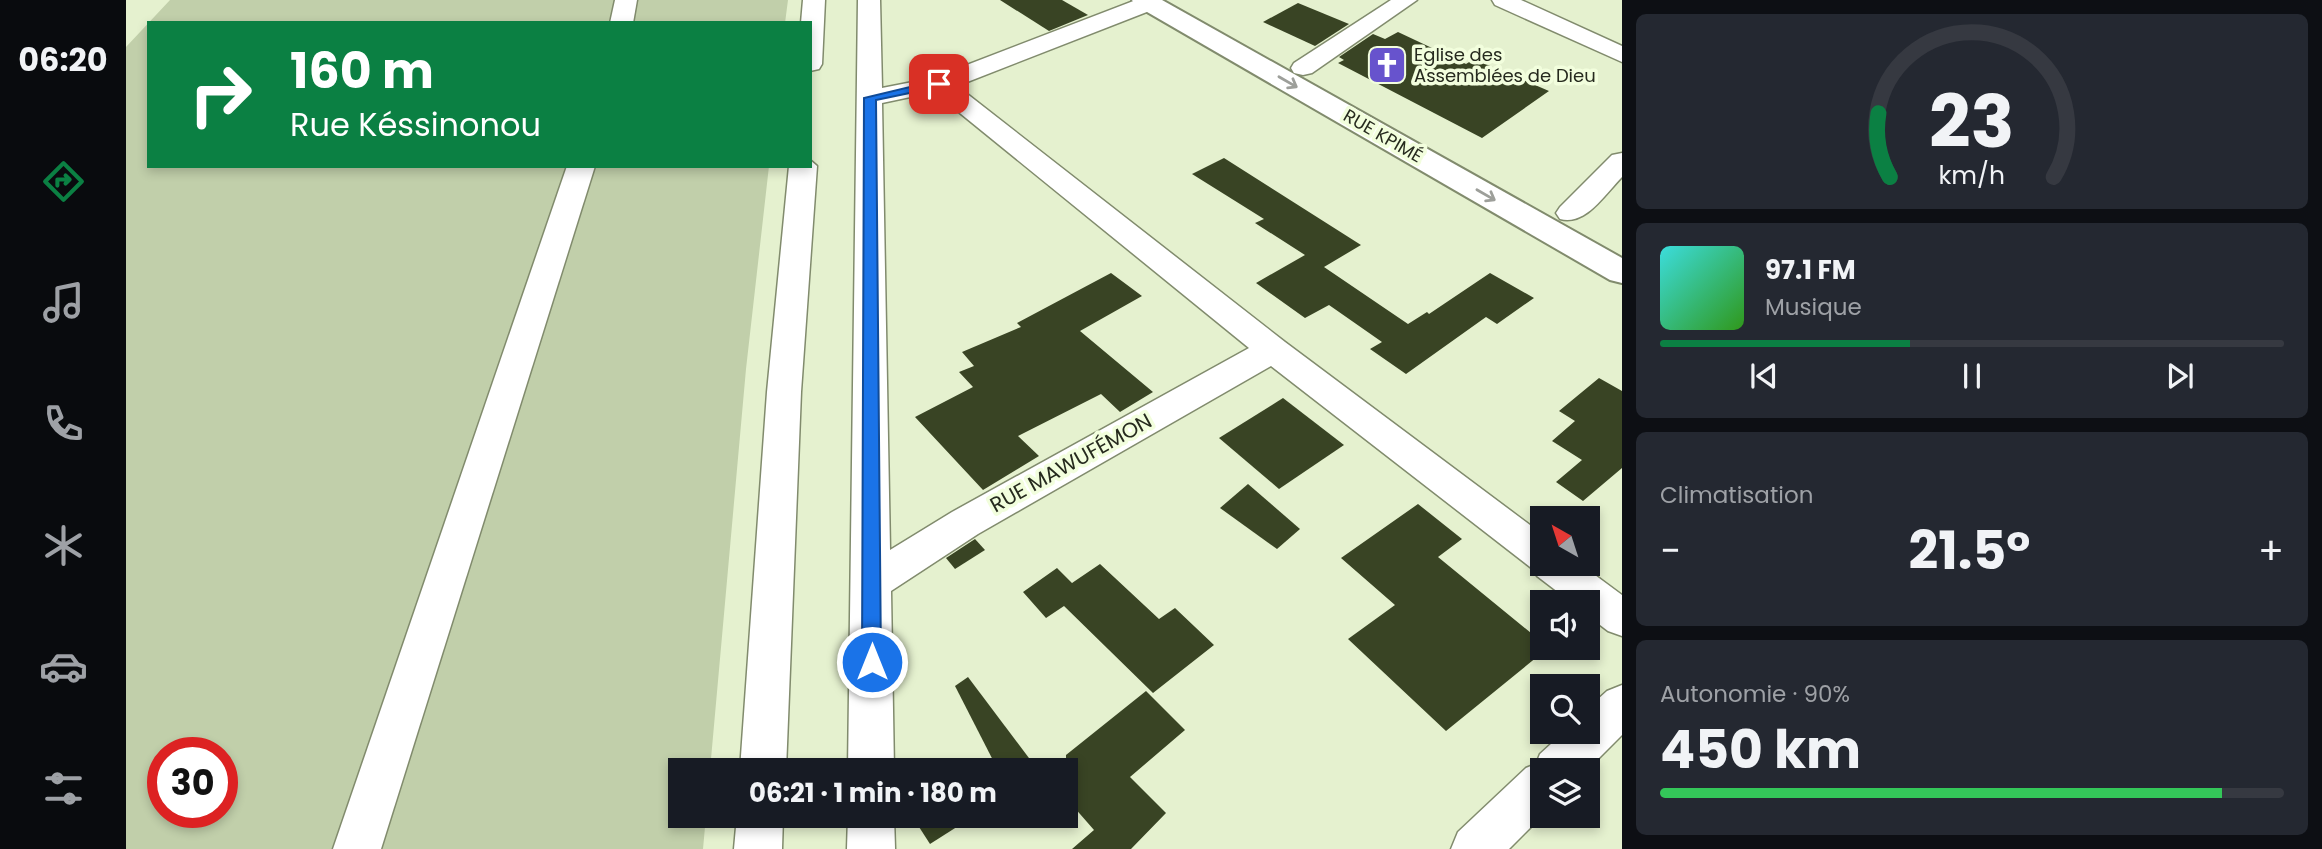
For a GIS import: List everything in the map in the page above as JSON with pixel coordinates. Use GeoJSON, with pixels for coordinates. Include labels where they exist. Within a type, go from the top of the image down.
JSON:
{"type":"FeatureCollection","features":[{"type":"Feature","properties":{"kind":"main road","name":"RUE KPIMÉ"},"geometry":{"type":"LineString","coordinates":[[1178,0],[1622,242]]}},
{"type":"Feature","properties":{"kind":"main road","name":"RUE KPIMÉ"},"geometry":{"type":"LineString","coordinates":[[1146,1],[1622,272]]}},
{"type":"Feature","properties":{"kind":"street"},"geometry":{"type":"LineString","coordinates":[[621,21],[626,0]]}},
{"type":"Feature","properties":{"kind":"street"},"geometry":{"type":"LineString","coordinates":[[812,32],[814,0]]}},
{"type":"Feature","properties":{"kind":"street"},"geometry":{"type":"LineString","coordinates":[[869,0],[871,758]]}},
{"type":"Feature","properties":{"kind":"street"},"geometry":{"type":"LineString","coordinates":[[1303,68],[1406,0]]}},
{"type":"Feature","properties":{"kind":"street"},"geometry":{"type":"LineString","coordinates":[[1503,0],[1622,55]]}},
{"type":"Feature","properties":{"kind":"street"},"geometry":{"type":"LineString","coordinates":[[870,98],[939,84],[1146,1]]}},
{"type":"Feature","properties":{"kind":"street"},"geometry":{"type":"LineString","coordinates":[[939,84],[1273,350],[1530,547]]}},
{"type":"Feature","properties":{"kind":"street"},"geometry":{"type":"LineString","coordinates":[[1570,213],[1622,162]]}},
{"type":"Feature","properties":{"kind":"street"},"geometry":{"type":"LineString","coordinates":[[357,849],[580,168]]}},
{"type":"Feature","properties":{"kind":"street"},"geometry":{"type":"LineString","coordinates":[[764,758],[783,392],[803,168]]}},
{"type":"Feature","properties":{"kind":"street","name":"RUE MAWUFÉMON"},"geometry":{"type":"LineString","coordinates":[[872,582],[965,523],[1273,350]]}},
{"type":"Feature","properties":{"kind":"street"},"geometry":{"type":"LineString","coordinates":[[1567,576],[1622,618]]}},
{"type":"Feature","properties":{"kind":"street"},"geometry":{"type":"LineString","coordinates":[[1568,758],[1622,705]]}},
{"type":"Feature","properties":{"kind":"street"},"geometry":{"type":"LineString","coordinates":[[1475,849],[1530,796]]}},
{"type":"Feature","properties":{"kind":"street"},"geometry":{"type":"LineString","coordinates":[[758,849],[759,828]]}},
{"type":"Feature","properties":{"kind":"street"},"geometry":{"type":"LineString","coordinates":[[871,828],[871,849]]}},
{"type":"Feature","properties":{"kind":"green space"},"geometry":{"type":"Polygon","coordinates":[[[170,0],[788,0],[785,21],[150,21],[170,0]]]}},
{"type":"Feature","properties":{"kind":"green space"},"geometry":{"type":"Polygon","coordinates":[[[147,25],[147,168],[769,168],[746,369],[711,758],[668,758],[668,828],[705,828],[703,849],[126,849],[126,47],[147,25]]]}},
{"type":"Feature","properties":{"kind":"building"},"geometry":{"type":"Polygon","coordinates":[[[1000,0],[1062,0],[1088,15],[1049,31],[1000,0]]]}},
{"type":"Feature","properties":{"kind":"building"},"geometry":{"type":"Polygon","coordinates":[[[1298,3],[1349,24],[1315,46],[1263,22],[1298,3]]]}},
{"type":"Feature","properties":{"kind":"building"},"geometry":{"type":"Polygon","coordinates":[[[1398,32],[1466,64],[1474,59],[1549,91],[1482,138],[1338,63],[1344,60],[1339,57],[1373,34],[1385,39],[1398,32]]]}},
{"type":"Feature","properties":{"kind":"building"},"geometry":{"type":"Polygon","coordinates":[[[1224,158],[1361,245],[1324,267],[1408,324],[1427,312],[1429,314],[1490,273],[1534,298],[1497,324],[1486,317],[1406,374],[1370,349],[1382,342],[1329,305],[1305,318],[1256,283],[1305,255],[1255,223],[1264,219],[1192,174],[1224,158]]]}},
{"type":"Feature","properties":{"kind":"building"},"geometry":{"type":"Polygon","coordinates":[[[1111,273],[1142,296],[1080,331],[1153,392],[1120,412],[1101,394],[1018,436],[1039,456],[983,490],[915,417],[973,387],[959,372],[974,366],[962,352],[1021,327],[1017,323],[1111,273]]]}},
{"type":"Feature","properties":{"kind":"building"},"geometry":{"type":"Polygon","coordinates":[[[1599,378],[1622,391],[1622,468],[1583,501],[1556,482],[1582,460],[1552,441],[1575,421],[1559,411],[1599,378]]]}},
{"type":"Feature","properties":{"kind":"building"},"geometry":{"type":"Polygon","coordinates":[[[1283,398],[1344,445],[1279,489],[1219,438],[1283,398]]]}},
{"type":"Feature","properties":{"kind":"building"},"geometry":{"type":"Polygon","coordinates":[[[1248,484],[1300,529],[1277,549],[1220,508],[1248,484]]]}},
{"type":"Feature","properties":{"kind":"building"},"geometry":{"type":"Polygon","coordinates":[[[1418,504],[1462,539],[1438,557],[1530,632],[1530,660],[1533,660],[1446,731],[1348,639],[1395,605],[1341,558],[1418,504]]]}},
{"type":"Feature","properties":{"kind":"building"},"geometry":{"type":"Polygon","coordinates":[[[975,539],[985,550],[955,569],[946,558],[975,539]]]}},
{"type":"Feature","properties":{"kind":"building"},"geometry":{"type":"Polygon","coordinates":[[[1100,564],[1159,619],[1175,608],[1214,645],[1153,693],[1064,606],[1046,618],[1023,592],[1057,568],[1072,583],[1100,564]]]}},
{"type":"Feature","properties":{"kind":"building"},"geometry":{"type":"Polygon","coordinates":[[[968,677],[1029,758],[992,758],[955,686],[968,677]]]}},
{"type":"Feature","properties":{"kind":"building"},"geometry":{"type":"Polygon","coordinates":[[[1146,691],[1185,730],[1130,777],[1166,813],[1131,849],[1072,849],[1094,830],[1078,812],[1078,758],[1066,758],[1066,755],[1146,691]]]}},
{"type":"Feature","properties":{"kind":"building"},"geometry":{"type":"Polygon","coordinates":[[[920,828],[955,828],[930,844],[920,828]]]}},
{"type":"Feature","properties":{"kind":"place","name":"Eglise des Assemblées de Dieu"},"geometry":{"type":"Point","coordinates":[1387,65]}},
{"type":"Feature","properties":{"kind":"route"},"geometry":{"type":"LineString","coordinates":[[872,662],[870,98],[939,84]]}}]}
